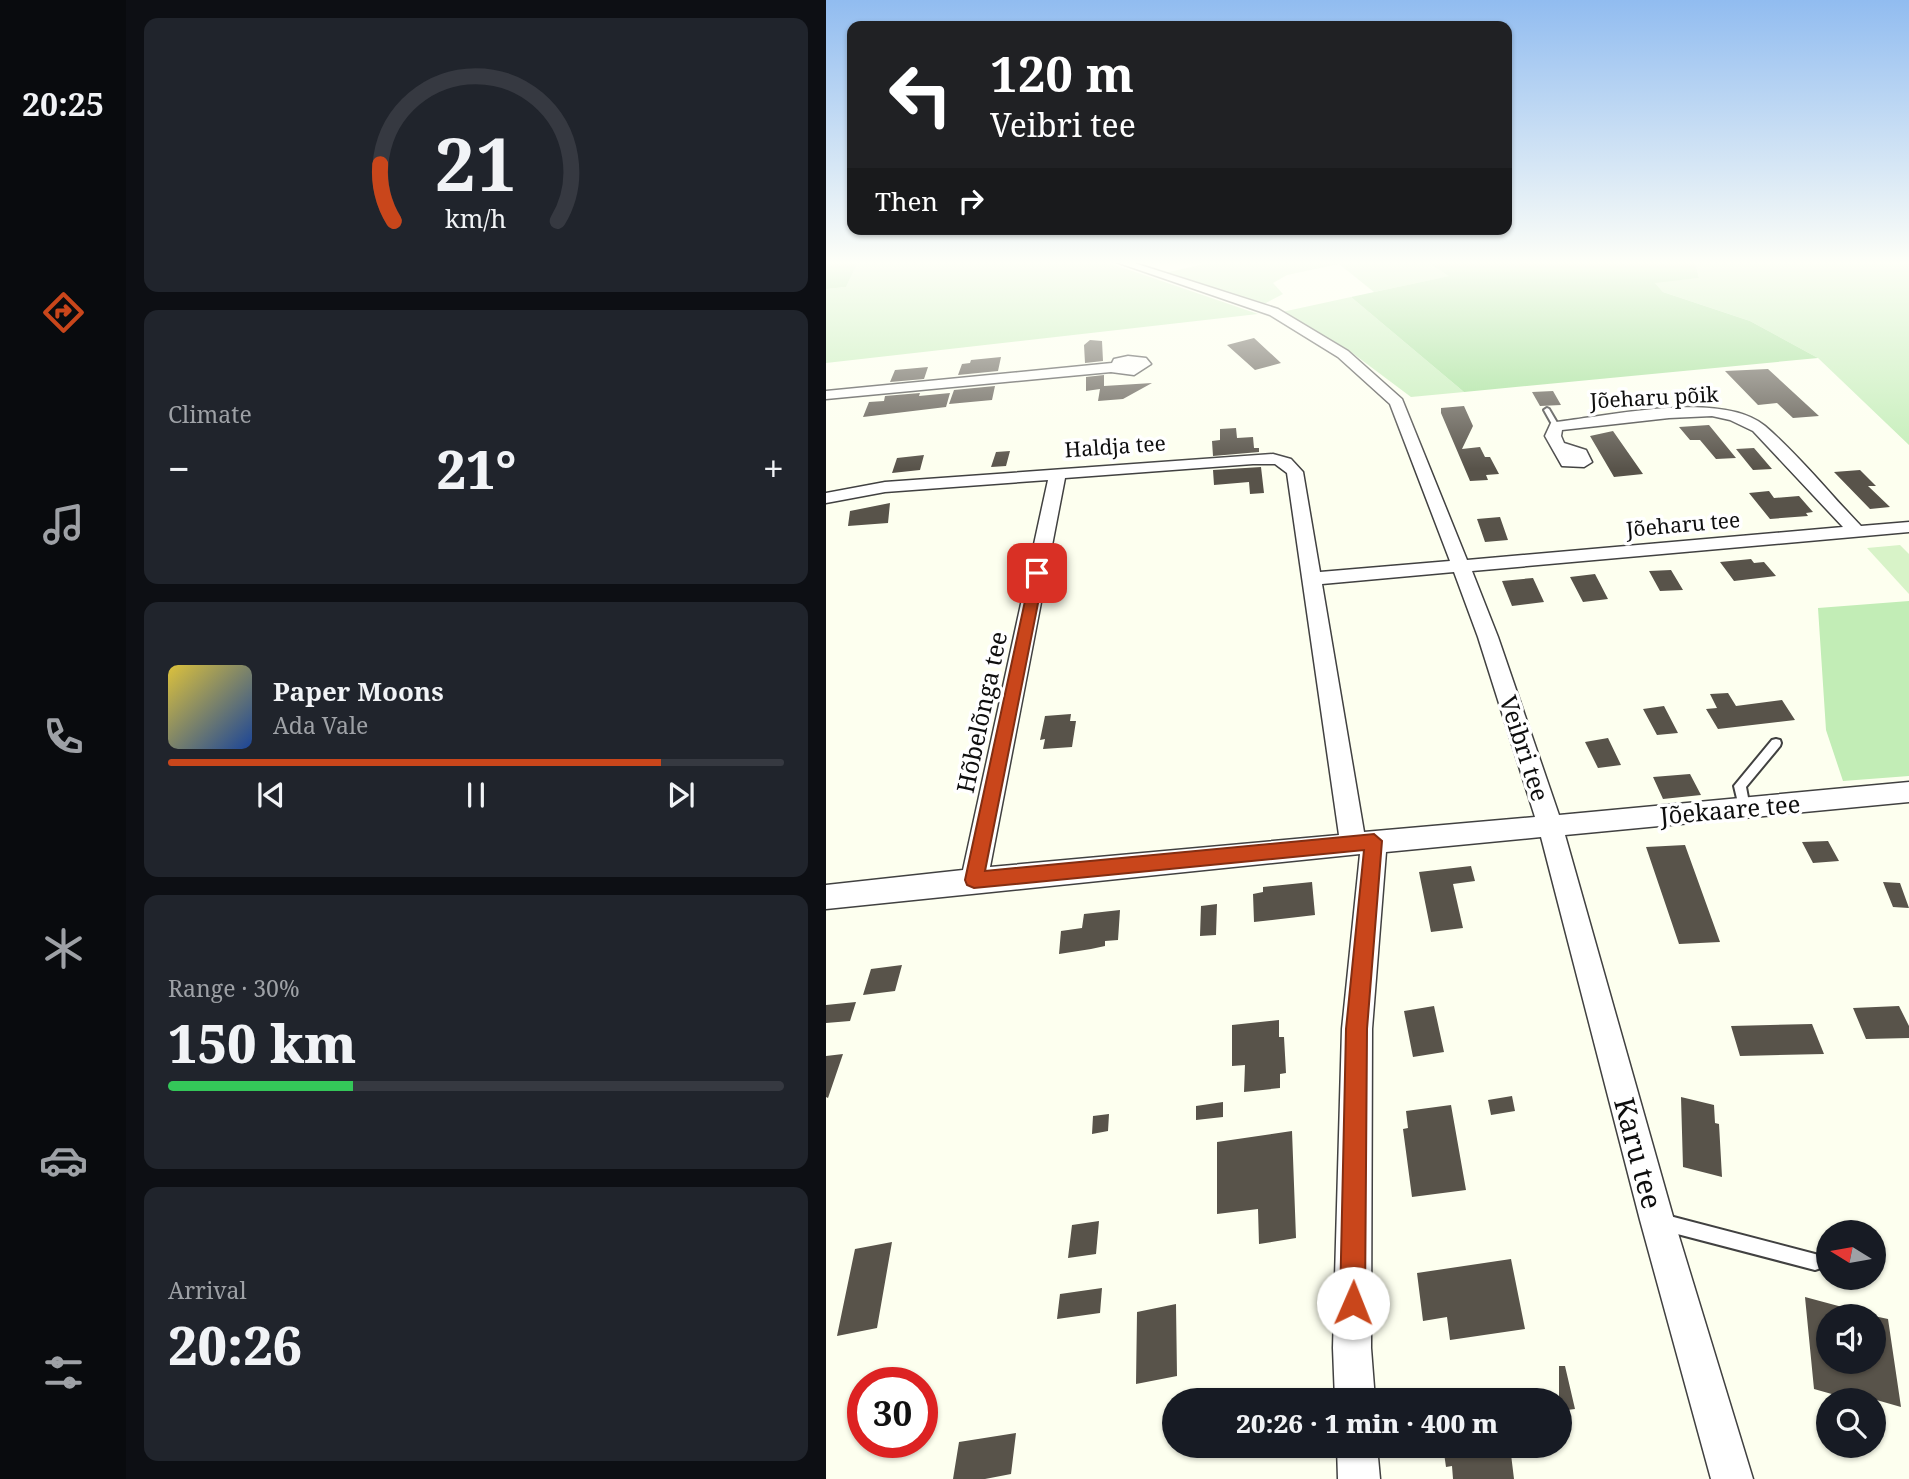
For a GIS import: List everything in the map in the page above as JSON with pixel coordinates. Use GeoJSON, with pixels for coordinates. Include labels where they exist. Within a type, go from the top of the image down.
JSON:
{"type":"FeatureCollection","features":[{"type":"Feature","properties":{"kind":"street","name":"Veibri tee"},"geometry":{"type":"LineString","coordinates":[[826,897],[974,880],[1550,825],[1488,637],[1398,402],[1343,354],[1305,331]]}},
{"type":"Feature","properties":{"kind":"street"},"geometry":{"type":"LineString","coordinates":[[826,395],[1116,367]]}},
{"type":"Feature","properties":{"kind":"street","name":"Jõeharu põik"},"geometry":{"type":"LineString","coordinates":[[1558,446],[1553,436],[1556,426],[1669,414],[1712,412],[1734,416],[1758,428],[1856,531]]}},
{"type":"Feature","properties":{"kind":"street","name":"Haldja tee"},"geometry":{"type":"LineString","coordinates":[[826,498],[885,487],[1058,473],[1269,458],[1284,462],[1295,472],[1363,842]]}},
{"type":"Feature","properties":{"kind":"street","name":"Hõbelõnga tee"},"geometry":{"type":"LineString","coordinates":[[974,880],[1058,473]]}},
{"type":"Feature","properties":{"kind":"street","name":"Jõeharu tee"},"geometry":{"type":"LineString","coordinates":[[1461,566],[1909,527]]}},
{"type":"Feature","properties":{"kind":"street"},"geometry":{"type":"LineString","coordinates":[[1313,579],[1461,566]]}},
{"type":"Feature","properties":{"kind":"street","name":"Jõekaare tee"},"geometry":{"type":"LineString","coordinates":[[1550,825],[1909,792]]}},
{"type":"Feature","properties":{"kind":"street","name":"Karu tee"},"geometry":{"type":"LineString","coordinates":[[1550,825],[1657,1220],[1732,1479]]}},
{"type":"Feature","properties":{"kind":"street"},"geometry":{"type":"LineString","coordinates":[[1354,1388],[1352,1348],[1357,1029],[1363,842]]}},
{"type":"Feature","properties":{"kind":"street"},"geometry":{"type":"LineString","coordinates":[[1358,1458],[1359,1479]]}},
{"type":"Feature","properties":{"kind":"lane"},"geometry":{"type":"LineString","coordinates":[[1548,410],[1556,426]]}},
{"type":"Feature","properties":{"kind":"lane"},"geometry":{"type":"LineString","coordinates":[[1744,808],[1740,786],[1776,743]]}},
{"type":"Feature","properties":{"kind":"lane"},"geometry":{"type":"LineString","coordinates":[[1657,1220],[1815,1262]]}},
{"type":"Feature","properties":{"kind":"green space"},"geometry":{"type":"Polygon","coordinates":[[[826,331],[1108,331],[826,363],[826,331]]]}},
{"type":"Feature","properties":{"kind":"green space"},"geometry":{"type":"Polygon","coordinates":[[[1315,331],[1391,331],[1464,392],[1411,397],[1347,349],[1315,331]]]}},
{"type":"Feature","properties":{"kind":"green space"},"geometry":{"type":"Polygon","coordinates":[[[1391,331],[1768,331],[1818,358],[1464,392],[1391,331]]]}},
{"type":"Feature","properties":{"kind":"green space"},"geometry":{"type":"Polygon","coordinates":[[[1768,331],[1909,331],[1909,445],[1818,358],[1768,331]]]}},
{"type":"Feature","properties":{"kind":"green space"},"geometry":{"type":"Polygon","coordinates":[[[1900,545],[1909,554],[1909,594],[1867,548],[1900,545]]]}},
{"type":"Feature","properties":{"kind":"green space"},"geometry":{"type":"Polygon","coordinates":[[[1909,601],[1909,776],[1843,781],[1826,730],[1818,608],[1909,601]]]}},
{"type":"Feature","properties":{"kind":"building"},"geometry":{"type":"Polygon","coordinates":[[[1254,338],[1281,363],[1255,370],[1227,345],[1254,338]]]}},
{"type":"Feature","properties":{"kind":"building"},"geometry":{"type":"Polygon","coordinates":[[[1090,340],[1102,341],[1103,361],[1085,363],[1084,345],[1090,340]]]}},
{"type":"Feature","properties":{"kind":"building"},"geometry":{"type":"Polygon","coordinates":[[[1001,357],[998,371],[958,375],[962,364],[970,363],[971,360],[1001,357]]]}},
{"type":"Feature","properties":{"kind":"building"},"geometry":{"type":"Polygon","coordinates":[[[928,367],[924,379],[890,382],[895,370],[928,367]]]}},
{"type":"Feature","properties":{"kind":"building"},"geometry":{"type":"Polygon","coordinates":[[[1768,369],[1819,416],[1793,418],[1777,403],[1758,405],[1725,371],[1768,369]]]}},
{"type":"Feature","properties":{"kind":"building"},"geometry":{"type":"Polygon","coordinates":[[[1104,375],[1104,386],[1152,383],[1123,399],[1098,401],[1100,389],[1086,391],[1086,377],[1104,375]]]}},
{"type":"Feature","properties":{"kind":"building"},"geometry":{"type":"Polygon","coordinates":[[[995,386],[992,400],[949,404],[954,390],[995,386]]]}},
{"type":"Feature","properties":{"kind":"building"},"geometry":{"type":"Polygon","coordinates":[[[1553,391],[1561,405],[1540,406],[1532,392],[1553,391]]]}},
{"type":"Feature","properties":{"kind":"building"},"geometry":{"type":"Polygon","coordinates":[[[920,393],[919,396],[950,393],[946,407],[863,417],[869,402],[884,401],[885,396],[920,393]]]}},
{"type":"Feature","properties":{"kind":"building"},"geometry":{"type":"Polygon","coordinates":[[[1464,406],[1473,426],[1462,449],[1480,447],[1485,457],[1490,457],[1499,474],[1486,475],[1488,480],[1470,481],[1441,413],[1441,408],[1464,406]]]}},
{"type":"Feature","properties":{"kind":"building"},"geometry":{"type":"Polygon","coordinates":[[[1709,425],[1736,458],[1716,459],[1700,440],[1690,440],[1679,427],[1709,425]]]}},
{"type":"Feature","properties":{"kind":"building"},"geometry":{"type":"Polygon","coordinates":[[[1236,428],[1237,438],[1253,437],[1254,448],[1259,448],[1259,452],[1213,456],[1212,441],[1220,440],[1220,429],[1236,428]]]}},
{"type":"Feature","properties":{"kind":"building"},"geometry":{"type":"Polygon","coordinates":[[[1613,431],[1643,474],[1614,477],[1590,436],[1613,431]]]}},
{"type":"Feature","properties":{"kind":"building"},"geometry":{"type":"Polygon","coordinates":[[[1754,448],[1772,469],[1753,470],[1736,449],[1754,448]]]}},
{"type":"Feature","properties":{"kind":"building"},"geometry":{"type":"Polygon","coordinates":[[[1010,451],[1006,466],[991,467],[996,452],[1010,451]]]}},
{"type":"Feature","properties":{"kind":"building"},"geometry":{"type":"Polygon","coordinates":[[[924,455],[920,470],[892,473],[897,458],[924,455]]]}},
{"type":"Feature","properties":{"kind":"building"},"geometry":{"type":"Polygon","coordinates":[[[1261,467],[1264,493],[1250,494],[1249,482],[1214,485],[1213,470],[1261,467]]]}},
{"type":"Feature","properties":{"kind":"building"},"geometry":{"type":"Polygon","coordinates":[[[1860,470],[1876,486],[1868,486],[1890,507],[1870,509],[1834,472],[1860,470]]]}},
{"type":"Feature","properties":{"kind":"building"},"geometry":{"type":"Polygon","coordinates":[[[1769,491],[1774,498],[1799,496],[1813,512],[1806,513],[1808,516],[1770,519],[1749,493],[1769,491]]]}},
{"type":"Feature","properties":{"kind":"building"},"geometry":{"type":"Polygon","coordinates":[[[890,503],[888,523],[848,526],[850,511],[890,503]]]}},
{"type":"Feature","properties":{"kind":"building"},"geometry":{"type":"Polygon","coordinates":[[[1500,517],[1508,540],[1485,542],[1477,519],[1500,517]]]}},
{"type":"Feature","properties":{"kind":"building"},"geometry":{"type":"Polygon","coordinates":[[[1751,559],[1754,563],[1764,562],[1776,576],[1734,581],[1720,562],[1751,559]]]}},
{"type":"Feature","properties":{"kind":"building"},"geometry":{"type":"Polygon","coordinates":[[[1671,570],[1683,590],[1660,591],[1649,571],[1671,570]]]}},
{"type":"Feature","properties":{"kind":"building"},"geometry":{"type":"Polygon","coordinates":[[[1595,574],[1608,599],[1583,602],[1570,577],[1595,574]]]}},
{"type":"Feature","properties":{"kind":"building"},"geometry":{"type":"Polygon","coordinates":[[[1533,578],[1544,602],[1512,606],[1502,581],[1533,578]]]}},
{"type":"Feature","properties":{"kind":"building"},"geometry":{"type":"Polygon","coordinates":[[[1728,693],[1736,706],[1782,700],[1795,720],[1718,729],[1706,709],[1717,708],[1710,694],[1728,693]]]}},
{"type":"Feature","properties":{"kind":"building"},"geometry":{"type":"Polygon","coordinates":[[[1664,706],[1678,733],[1657,735],[1643,709],[1664,706]]]}},
{"type":"Feature","properties":{"kind":"building"},"geometry":{"type":"Polygon","coordinates":[[[1071,714],[1070,721],[1076,721],[1072,747],[1043,749],[1045,739],[1040,740],[1045,716],[1071,714]]]}},
{"type":"Feature","properties":{"kind":"building"},"geometry":{"type":"Polygon","coordinates":[[[1608,738],[1621,765],[1598,768],[1585,742],[1608,738]]]}},
{"type":"Feature","properties":{"kind":"building"},"geometry":{"type":"Polygon","coordinates":[[[1690,774],[1701,795],[1663,799],[1653,777],[1690,774]]]}},
{"type":"Feature","properties":{"kind":"building"},"geometry":{"type":"Polygon","coordinates":[[[1828,841],[1839,861],[1813,863],[1802,842],[1828,841]]]}},
{"type":"Feature","properties":{"kind":"building"},"geometry":{"type":"Polygon","coordinates":[[[1685,845],[1720,942],[1679,944],[1646,847],[1685,845]]]}},
{"type":"Feature","properties":{"kind":"building"},"geometry":{"type":"Polygon","coordinates":[[[1471,866],[1475,881],[1453,884],[1463,928],[1431,932],[1419,872],[1471,866]]]}},
{"type":"Feature","properties":{"kind":"building"},"geometry":{"type":"Polygon","coordinates":[[[1312,882],[1315,915],[1254,922],[1253,894],[1263,892],[1263,887],[1312,882]]]}},
{"type":"Feature","properties":{"kind":"building"},"geometry":{"type":"Polygon","coordinates":[[[1883,882],[1900,883],[1909,908],[1893,907],[1883,882]]]}},
{"type":"Feature","properties":{"kind":"building"},"geometry":{"type":"Polygon","coordinates":[[[1217,904],[1216,935],[1200,936],[1201,906],[1217,904]]]}},
{"type":"Feature","properties":{"kind":"building"},"geometry":{"type":"Polygon","coordinates":[[[1120,910],[1118,940],[1105,941],[1105,946],[1059,954],[1061,931],[1082,928],[1084,914],[1120,910]]]}},
{"type":"Feature","properties":{"kind":"building"},"geometry":{"type":"Polygon","coordinates":[[[902,965],[895,991],[863,995],[871,969],[902,965]]]}},
{"type":"Feature","properties":{"kind":"building"},"geometry":{"type":"Polygon","coordinates":[[[856,1002],[850,1021],[826,1023],[826,1005],[856,1002]]]}},
{"type":"Feature","properties":{"kind":"building"},"geometry":{"type":"Polygon","coordinates":[[[1434,1006],[1444,1052],[1413,1057],[1404,1011],[1434,1006]]]}},
{"type":"Feature","properties":{"kind":"building"},"geometry":{"type":"Polygon","coordinates":[[[1899,1006],[1909,1026],[1909,1038],[1866,1039],[1853,1008],[1899,1006]]]}},
{"type":"Feature","properties":{"kind":"building"},"geometry":{"type":"Polygon","coordinates":[[[1279,1020],[1279,1037],[1284,1037],[1286,1073],[1280,1074],[1280,1088],[1244,1092],[1245,1065],[1232,1066],[1232,1025],[1279,1020]]]}},
{"type":"Feature","properties":{"kind":"building"},"geometry":{"type":"Polygon","coordinates":[[[1812,1024],[1824,1054],[1740,1056],[1731,1026],[1812,1024]]]}},
{"type":"Feature","properties":{"kind":"building"},"geometry":{"type":"Polygon","coordinates":[[[843,1054],[828,1098],[826,1056],[843,1054]]]}},
{"type":"Feature","properties":{"kind":"building"},"geometry":{"type":"Polygon","coordinates":[[[1512,1096],[1515,1111],[1491,1115],[1488,1100],[1512,1096]]]}},
{"type":"Feature","properties":{"kind":"building"},"geometry":{"type":"Polygon","coordinates":[[[1681,1097],[1714,1105],[1715,1123],[1719,1124],[1722,1177],[1683,1167],[1681,1097]]]}},
{"type":"Feature","properties":{"kind":"building"},"geometry":{"type":"Polygon","coordinates":[[[1223,1102],[1223,1117],[1196,1120],[1196,1106],[1223,1102]]]}},
{"type":"Feature","properties":{"kind":"building"},"geometry":{"type":"Polygon","coordinates":[[[1451,1105],[1466,1190],[1412,1197],[1403,1129],[1408,1128],[1406,1111],[1451,1105]]]}},
{"type":"Feature","properties":{"kind":"building"},"geometry":{"type":"Polygon","coordinates":[[[1109,1114],[1108,1131],[1092,1134],[1093,1116],[1109,1114]]]}},
{"type":"Feature","properties":{"kind":"building"},"geometry":{"type":"Polygon","coordinates":[[[1292,1131],[1296,1238],[1259,1244],[1258,1209],[1217,1214],[1217,1142],[1292,1131]]]}},
{"type":"Feature","properties":{"kind":"building"},"geometry":{"type":"Polygon","coordinates":[[[1099,1221],[1096,1254],[1068,1258],[1072,1225],[1099,1221]]]}},
{"type":"Feature","properties":{"kind":"building"},"geometry":{"type":"Polygon","coordinates":[[[892,1242],[877,1328],[837,1336],[855,1249],[892,1242]]]}},
{"type":"Feature","properties":{"kind":"building"},"geometry":{"type":"Polygon","coordinates":[[[1511,1259],[1525,1329],[1450,1340],[1447,1317],[1423,1321],[1417,1273],[1511,1259]]]}},
{"type":"Feature","properties":{"kind":"building"},"geometry":{"type":"Polygon","coordinates":[[[1102,1288],[1100,1313],[1057,1319],[1060,1294],[1102,1288]]]}},
{"type":"Feature","properties":{"kind":"building"},"geometry":{"type":"Polygon","coordinates":[[[1805,1297],[1831,1304],[1816,1304],[1816,1374],[1886,1374],[1888,1319],[1901,1407],[1886,1403],[1886,1388],[1814,1389],[1805,1297]]]}},
{"type":"Feature","properties":{"kind":"building"},"geometry":{"type":"Polygon","coordinates":[[[1176,1304],[1177,1376],[1136,1384],[1137,1312],[1176,1304]]]}},
{"type":"Feature","properties":{"kind":"building"},"geometry":{"type":"Polygon","coordinates":[[[1559,1366],[1565,1366],[1570,1388],[1559,1388],[1559,1366]]]}},
{"type":"Feature","properties":{"kind":"building"},"geometry":{"type":"Polygon","coordinates":[[[1016,1433],[1011,1474],[985,1479],[953,1479],[959,1442],[1016,1433]]]}},
{"type":"Feature","properties":{"kind":"building"},"geometry":{"type":"Polygon","coordinates":[[[1445,1458],[1511,1458],[1514,1479],[1453,1479],[1452,1466],[1446,1467],[1445,1458]]]}},
{"type":"Feature","properties":{"kind":"route"},"geometry":{"type":"LineString","coordinates":[[1037,573],[974,880],[1374,841],[1357,1029],[1353,1303]]}}]}
